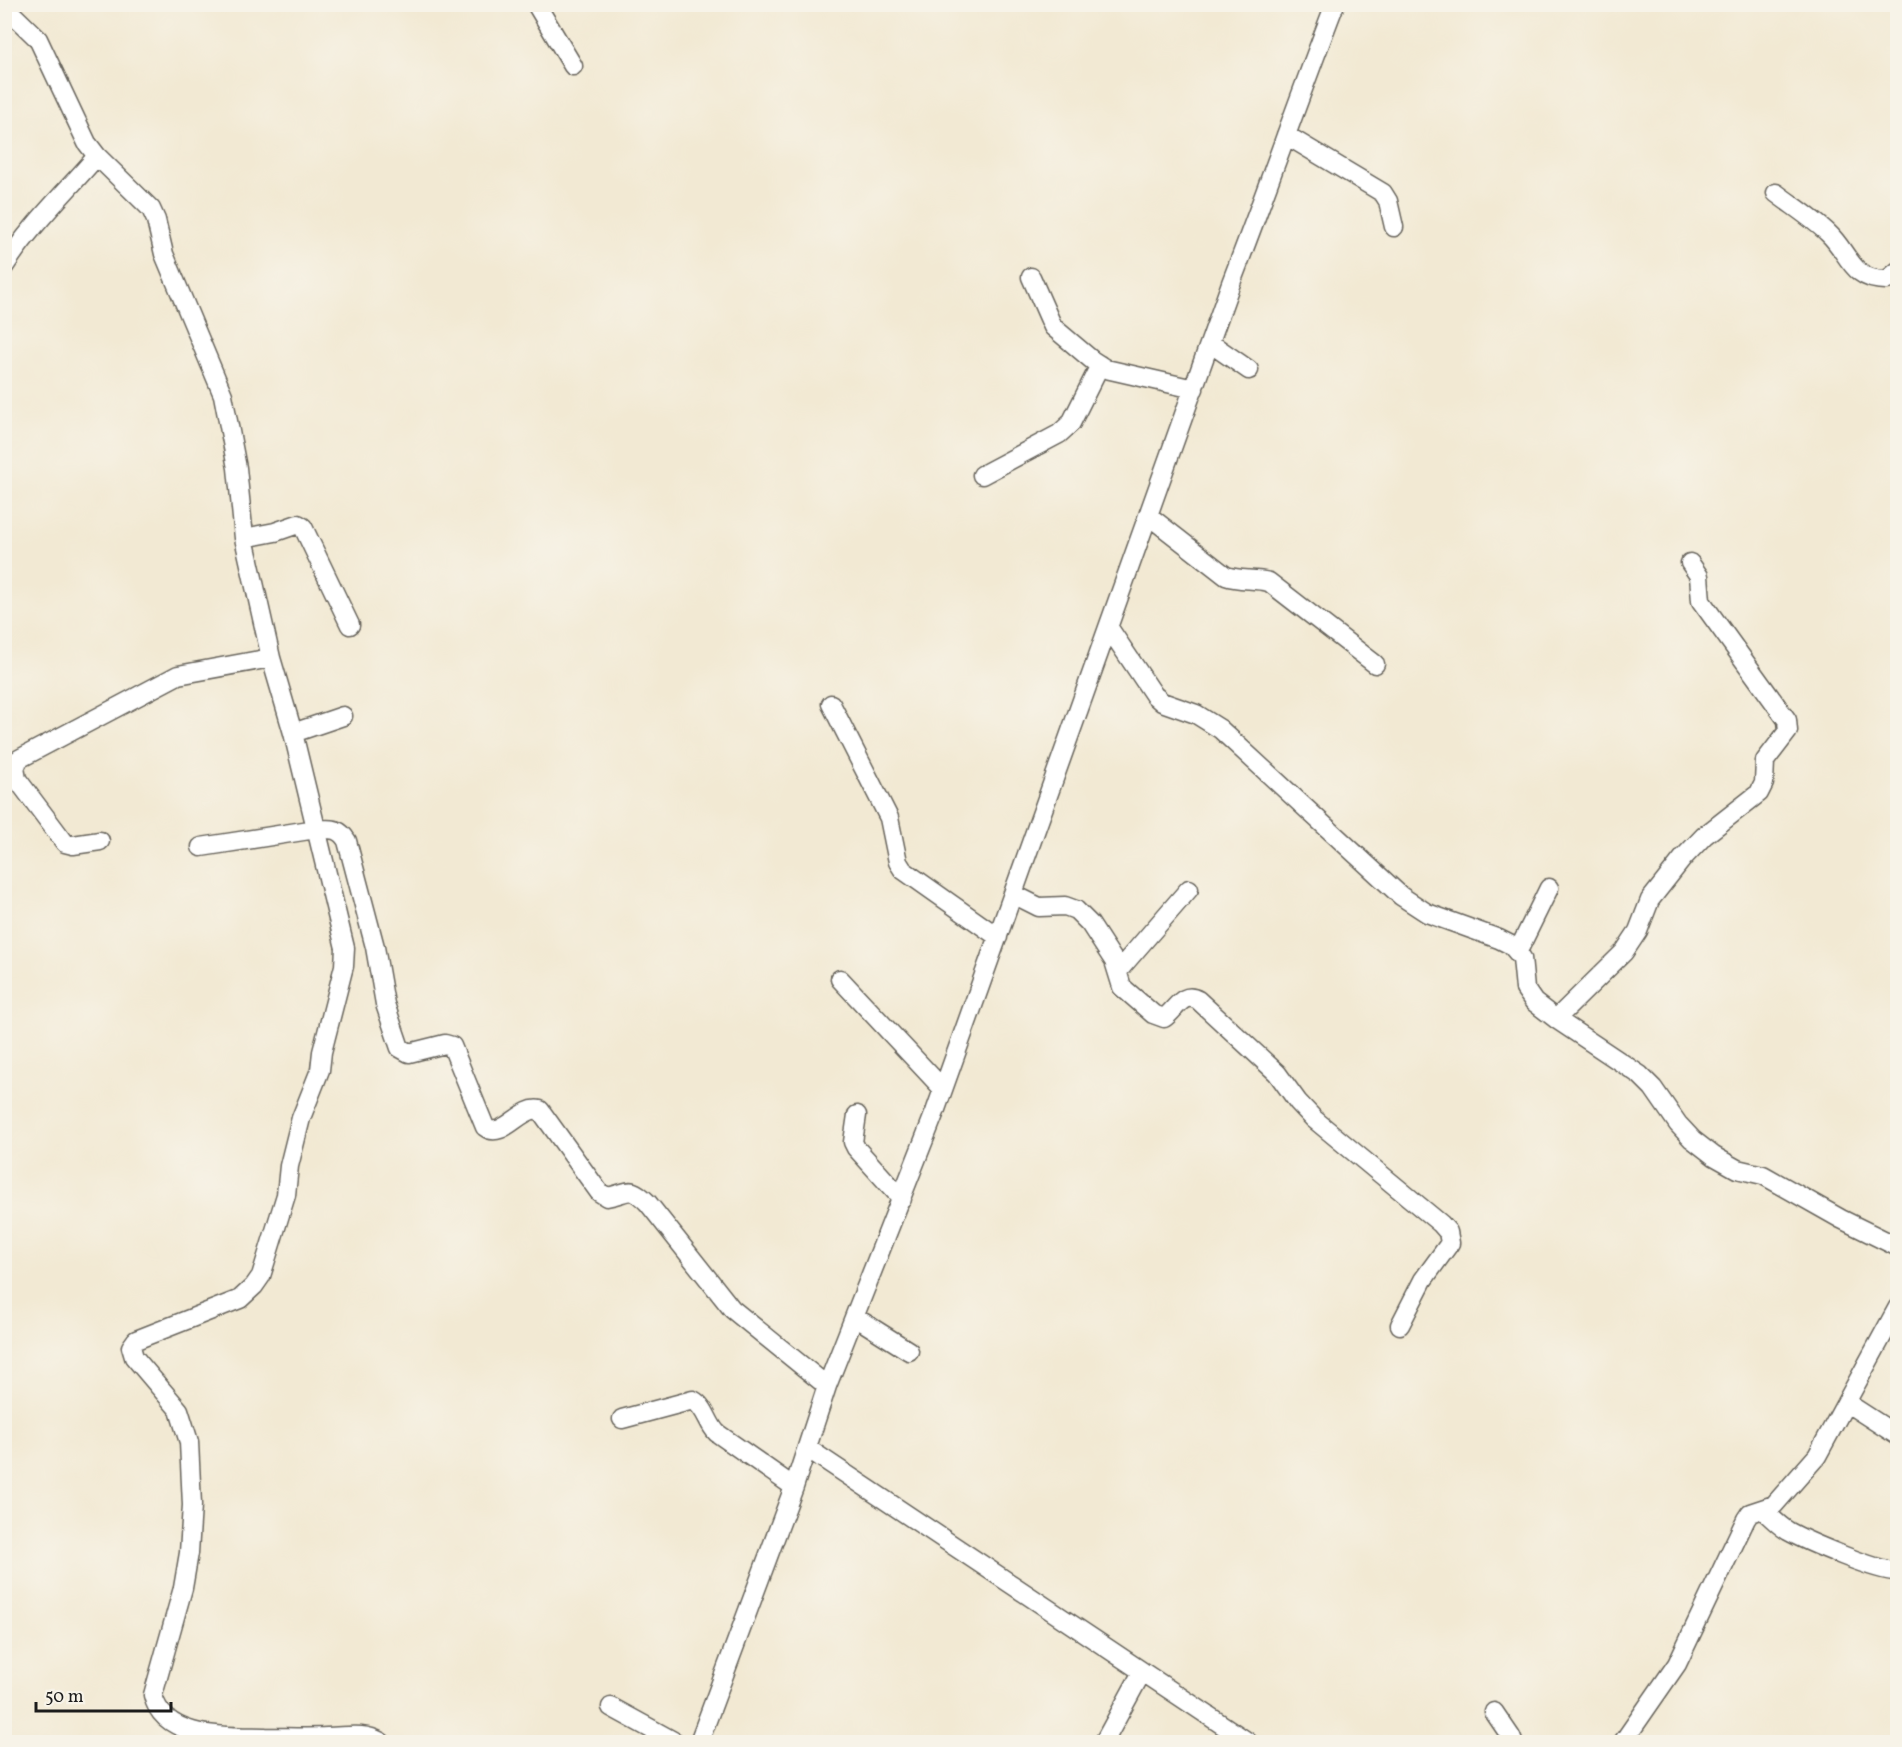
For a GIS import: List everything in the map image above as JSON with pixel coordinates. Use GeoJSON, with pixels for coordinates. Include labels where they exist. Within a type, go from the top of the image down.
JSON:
{"type":"FeatureCollection","features":[{"type":"Feature","properties":{"kind":"street"},"geometry":{"type":"LineString","coordinates":[[536,4],[573,66]]}},
{"type":"Feature","properties":{"kind":"street"},"geometry":{"type":"LineString","coordinates":[[699,1743],[794,1487],[827,1386],[902,1199],[943,1089],[1293,113],[1335,4]]}},
{"type":"Feature","properties":{"kind":"street"},"geometry":{"type":"LineString","coordinates":[[4,6],[38,39],[81,131],[97,156],[144,201],[156,220],[164,254],[223,395],[237,468],[244,538],[271,658],[299,731],[325,829],[345,948],[344,966],[322,1052],[320,1070],[301,1118],[289,1166],[286,1195],[261,1276],[240,1299],[136,1340],[131,1347],[131,1351],[179,1410],[189,1442],[192,1505],[189,1553],[183,1588],[153,1695],[155,1704],[162,1714],[185,1728],[209,1736],[335,1737],[357,1734],[374,1738],[381,1743]]}},
{"type":"Feature","properties":{"kind":"street"},"geometry":{"type":"LineString","coordinates":[[1286,135],[1383,193],[1388,201],[1394,227]]}},
{"type":"Feature","properties":{"kind":"street"},"geometry":{"type":"LineString","coordinates":[[4,267],[36,224],[97,156]]}},
{"type":"Feature","properties":{"kind":"street"},"geometry":{"type":"LineString","coordinates":[[1776,193],[1828,232],[1849,263],[1860,273],[1887,280],[1898,271]]}},
{"type":"Feature","properties":{"kind":"street"},"geometry":{"type":"LineString","coordinates":[[1031,277],[1053,327],[1100,365],[1106,369],[1194,389]]}},
{"type":"Feature","properties":{"kind":"street"},"geometry":{"type":"LineString","coordinates":[[1210,343],[1249,370]]}},
{"type":"Feature","properties":{"kind":"street"},"geometry":{"type":"LineString","coordinates":[[982,476],[1059,434],[1071,423],[1100,365]]}},
{"type":"Feature","properties":{"kind":"street"},"geometry":{"type":"LineString","coordinates":[[1149,516],[1226,576],[1240,580],[1269,582],[1375,664]]}},
{"type":"Feature","properties":{"kind":"street"},"geometry":{"type":"LineString","coordinates":[[244,538],[275,532],[298,524],[303,527],[350,625]]}},
{"type":"Feature","properties":{"kind":"street"},"geometry":{"type":"LineString","coordinates":[[1556,1019],[1624,952],[1638,931],[1650,900],[1684,857],[1704,836],[1760,793],[1764,783],[1765,761],[1788,731],[1787,720],[1701,601],[1699,576],[1690,563]]}},
{"type":"Feature","properties":{"kind":"street"},"geometry":{"type":"LineString","coordinates":[[1109,628],[1154,695],[1162,702],[1196,714],[1220,729],[1401,896],[1426,913],[1499,939],[1518,951],[1522,958],[1525,989],[1528,995],[1556,1019],[1640,1075],[1653,1088],[1678,1124],[1714,1156],[1737,1169],[1763,1175],[1841,1219],[1898,1246]]}},
{"type":"Feature","properties":{"kind":"street"},"geometry":{"type":"LineString","coordinates":[[100,841],[73,845],[65,843],[17,779],[15,768],[19,759],[178,675],[271,658]]}},
{"type":"Feature","properties":{"kind":"street"},"geometry":{"type":"LineString","coordinates":[[831,704],[890,818],[898,862],[903,870],[998,937]]}},
{"type":"Feature","properties":{"kind":"street"},"geometry":{"type":"LineString","coordinates":[[299,731],[343,716]]}},
{"type":"Feature","properties":{"kind":"street"},"geometry":{"type":"LineString","coordinates":[[201,847],[325,829],[342,834],[346,841],[375,947],[386,1004],[400,1048],[409,1053],[445,1044],[452,1046],[485,1127],[489,1131],[498,1130],[531,1109],[540,1110],[599,1192],[607,1197],[630,1190],[638,1193],[732,1309],[827,1386]]}},
{"type":"Feature","properties":{"kind":"street"},"geometry":{"type":"LineString","coordinates":[[1518,951],[1549,888]]}},
{"type":"Feature","properties":{"kind":"street"},"geometry":{"type":"LineString","coordinates":[[1118,971],[1189,889]]}},
{"type":"Feature","properties":{"kind":"street"},"geometry":{"type":"LineString","coordinates":[[1013,894],[1039,907],[1065,906],[1076,910],[1090,924],[1114,961],[1122,987],[1158,1017],[1168,1016],[1185,998],[1193,997],[1198,1000],[1276,1073],[1314,1119],[1448,1232],[1450,1243],[1423,1280],[1400,1325]]}},
{"type":"Feature","properties":{"kind":"street"},"geometry":{"type":"LineString","coordinates":[[840,980],[943,1089]]}},
{"type":"Feature","properties":{"kind":"street"},"geometry":{"type":"LineString","coordinates":[[857,1115],[853,1142],[856,1148],[902,1199]]}},
{"type":"Feature","properties":{"kind":"street"},"geometry":{"type":"LineString","coordinates":[[1623,1743],[1677,1664],[1746,1519],[1750,1513],[1770,1508],[1817,1456],[1898,1308]]}},
{"type":"Feature","properties":{"kind":"street"},"geometry":{"type":"LineString","coordinates":[[855,1317],[909,1351]]}},
{"type":"Feature","properties":{"kind":"street"},"geometry":{"type":"LineString","coordinates":[[622,1419],[693,1400],[702,1408],[717,1433],[794,1487]]}},
{"type":"Feature","properties":{"kind":"street"},"geometry":{"type":"LineString","coordinates":[[1847,1403],[1898,1436]]}},
{"type":"Feature","properties":{"kind":"street"},"geometry":{"type":"LineString","coordinates":[[807,1448],[1142,1672],[1226,1736],[1248,1743]]}},
{"type":"Feature","properties":{"kind":"street"},"geometry":{"type":"LineString","coordinates":[[1763,1510],[1788,1531],[1890,1572],[1898,1570]]}},
{"type":"Feature","properties":{"kind":"street"},"geometry":{"type":"LineString","coordinates":[[1104,1743],[1142,1672]]}},
{"type":"Feature","properties":{"kind":"street"},"geometry":{"type":"LineString","coordinates":[[610,1707],[675,1743]]}},
{"type":"Feature","properties":{"kind":"street"},"geometry":{"type":"LineString","coordinates":[[1494,1712],[1511,1737],[1512,1743]]}}]}
